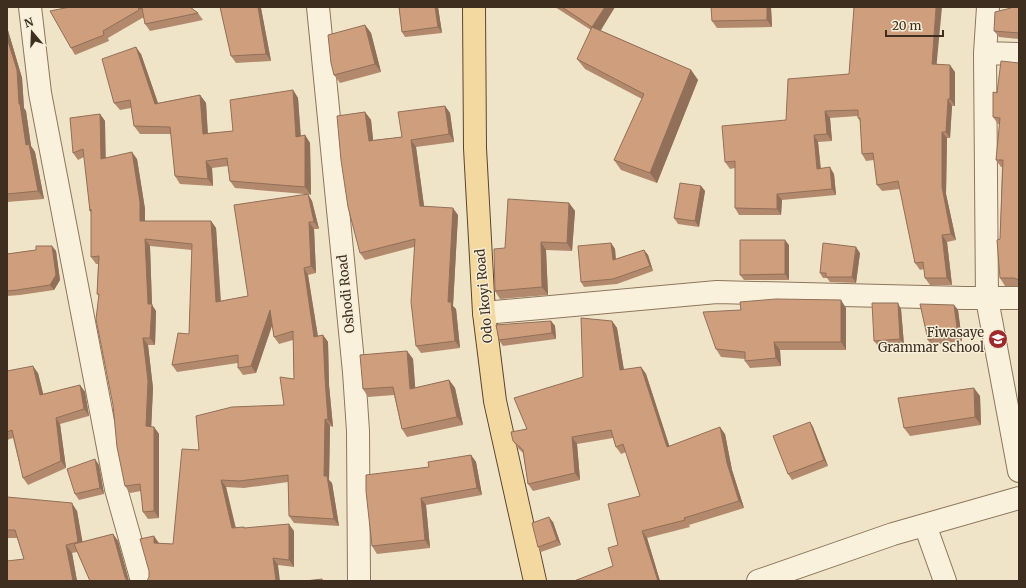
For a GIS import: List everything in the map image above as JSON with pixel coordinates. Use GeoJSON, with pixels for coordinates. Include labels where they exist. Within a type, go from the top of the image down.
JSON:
{"type":"FeatureCollection","features":[{"type":"Feature","properties":{"kind":"main road","name":"Odo Ikoyi Road"},"geometry":{"type":"LineString","coordinates":[[474,7],[475,148],[484,314],[495,401],[535,581]]}},
{"type":"Feature","properties":{"kind":"street"},"geometry":{"type":"LineString","coordinates":[[30,7],[40,93],[114,481],[142,581]]}},
{"type":"Feature","properties":{"kind":"street","name":"Oshodi Road"},"geometry":{"type":"LineString","coordinates":[[318,7],[354,372],[358,431],[359,581]]}},
{"type":"Feature","properties":{"kind":"street"},"geometry":{"type":"LineString","coordinates":[[988,7],[985,53],[987,299],[1019,471]]}},
{"type":"Feature","properties":{"kind":"street"},"geometry":{"type":"LineString","coordinates":[[985,53],[1019,54]]}},
{"type":"Feature","properties":{"kind":"street"},"geometry":{"type":"LineString","coordinates":[[484,314],[717,292],[987,299],[1019,298]]}},
{"type":"Feature","properties":{"kind":"street"},"geometry":{"type":"LineString","coordinates":[[758,581],[893,534],[1019,498]]}},
{"type":"Feature","properties":{"kind":"street"},"geometry":{"type":"LineString","coordinates":[[925,525],[945,581]]}},
{"type":"Feature","properties":{"kind":"building"},"geometry":{"type":"Polygon","coordinates":[[[70,7],[138,7],[139,10],[103,31],[104,35],[71,48],[50,11],[70,7]]]}},
{"type":"Feature","properties":{"kind":"building"},"geometry":{"type":"Polygon","coordinates":[[[139,7],[190,7],[198,13],[145,24],[142,8],[139,9],[139,7]]]}},
{"type":"Feature","properties":{"kind":"building"},"geometry":{"type":"Polygon","coordinates":[[[220,7],[258,7],[266,54],[231,56],[220,7]]]}},
{"type":"Feature","properties":{"kind":"building"},"geometry":{"type":"Polygon","coordinates":[[[399,7],[435,7],[438,27],[402,32],[399,7]]]}},
{"type":"Feature","properties":{"kind":"building"},"geometry":{"type":"Polygon","coordinates":[[[562,7],[605,7],[592,27],[562,7]]]}},
{"type":"Feature","properties":{"kind":"building"},"geometry":{"type":"Polygon","coordinates":[[[711,7],[767,7],[767,20],[712,21],[711,7]]]}},
{"type":"Feature","properties":{"kind":"building"},"geometry":{"type":"Polygon","coordinates":[[[854,7],[936,7],[932,64],[950,65],[950,99],[948,99],[946,132],[942,132],[942,187],[951,234],[942,235],[947,278],[925,278],[923,262],[915,263],[898,181],[877,185],[873,153],[862,154],[860,118],[858,118],[858,110],[825,111],[827,134],[814,135],[817,169],[830,167],[832,189],[777,194],[777,209],[735,208],[735,161],[725,162],[722,126],[786,120],[788,79],[849,74],[854,7]]]}},
{"type":"Feature","properties":{"kind":"building"},"geometry":{"type":"Polygon","coordinates":[[[1011,7],[1019,7],[1019,33],[994,31],[995,12],[1011,7]]]}},
{"type":"Feature","properties":{"kind":"building"},"geometry":{"type":"Polygon","coordinates":[[[365,25],[375,64],[334,75],[328,35],[365,25]]]}},
{"type":"Feature","properties":{"kind":"building"},"geometry":{"type":"Polygon","coordinates":[[[592,27],[691,70],[650,173],[614,160],[644,94],[577,59],[592,27]]]}},
{"type":"Feature","properties":{"kind":"building"},"geometry":{"type":"Polygon","coordinates":[[[7,38],[17,70],[19,104],[26,145],[29,144],[38,191],[7,194],[7,38]]]}},
{"type":"Feature","properties":{"kind":"building"},"geometry":{"type":"Polygon","coordinates":[[[136,47],[155,104],[200,95],[203,134],[233,131],[230,100],[293,90],[296,137],[305,135],[305,187],[230,181],[227,158],[206,161],[208,179],[175,176],[170,127],[134,126],[130,100],[114,103],[102,59],[136,47]]]}},
{"type":"Feature","properties":{"kind":"building"},"geometry":{"type":"Polygon","coordinates":[[[1001,61],[1019,63],[1019,280],[1014,278],[1000,278],[997,240],[1000,239],[1003,160],[996,160],[1000,118],[993,117],[993,92],[997,93],[1001,61]]]}},
{"type":"Feature","properties":{"kind":"building"},"geometry":{"type":"Polygon","coordinates":[[[445,106],[449,134],[411,140],[420,206],[453,208],[448,302],[451,302],[455,341],[416,346],[411,302],[415,239],[360,253],[348,207],[341,160],[337,116],[365,112],[369,141],[402,137],[398,112],[445,106]]]}},
{"type":"Feature","properties":{"kind":"building"},"geometry":{"type":"Polygon","coordinates":[[[100,114],[101,159],[132,152],[140,202],[140,221],[211,221],[216,302],[248,296],[234,205],[308,194],[314,222],[309,222],[311,266],[304,268],[314,337],[323,335],[328,420],[325,419],[324,476],[327,476],[334,519],[289,516],[288,475],[239,481],[221,480],[232,528],[289,524],[289,560],[273,558],[276,581],[147,581],[149,571],[140,539],[154,536],[154,543],[173,544],[182,449],[199,450],[196,416],[232,407],[284,405],[280,377],[294,379],[293,331],[274,337],[270,310],[251,366],[238,368],[238,355],[172,365],[178,333],[189,334],[192,244],[145,239],[148,304],[152,304],[150,338],[143,338],[148,381],[146,426],[154,427],[154,511],[143,512],[140,484],[125,486],[117,447],[113,405],[96,319],[99,294],[97,294],[99,256],[91,257],[91,209],[90,211],[83,149],[73,153],[70,118],[100,114]]]}},
{"type":"Feature","properties":{"kind":"building"},"geometry":{"type":"Polygon","coordinates":[[[680,183],[701,186],[695,221],[674,218],[680,183]]]}},
{"type":"Feature","properties":{"kind":"building"},"geometry":{"type":"Polygon","coordinates":[[[508,199],[569,203],[567,243],[541,242],[542,287],[495,291],[494,249],[505,248],[508,199]]]}},
{"type":"Feature","properties":{"kind":"building"},"geometry":{"type":"Polygon","coordinates":[[[740,240],[785,240],[785,274],[740,275],[740,240]]]}},
{"type":"Feature","properties":{"kind":"building"},"geometry":{"type":"Polygon","coordinates":[[[611,243],[613,260],[644,250],[650,266],[613,279],[581,282],[578,246],[611,243]]]}},
{"type":"Feature","properties":{"kind":"building"},"geometry":{"type":"Polygon","coordinates":[[[823,243],[856,247],[852,277],[826,277],[826,273],[820,273],[823,243]]]}},
{"type":"Feature","properties":{"kind":"building"},"geometry":{"type":"Polygon","coordinates":[[[36,246],[52,246],[56,275],[50,285],[7,291],[7,254],[36,250],[36,246]]]}},
{"type":"Feature","properties":{"kind":"building"},"geometry":{"type":"Polygon","coordinates":[[[776,299],[841,300],[841,342],[774,342],[776,358],[745,361],[745,352],[716,349],[703,312],[741,310],[740,302],[776,299]]]}},
{"type":"Feature","properties":{"kind":"building"},"geometry":{"type":"Polygon","coordinates":[[[872,303],[898,303],[900,339],[874,341],[872,303]]]}},
{"type":"Feature","properties":{"kind":"building"},"geometry":{"type":"Polygon","coordinates":[[[920,304],[954,305],[958,335],[928,340],[920,304]]]}},
{"type":"Feature","properties":{"kind":"building"},"geometry":{"type":"Polygon","coordinates":[[[581,318],[612,321],[620,370],[641,367],[667,447],[720,427],[727,463],[739,501],[684,518],[685,520],[642,531],[658,581],[574,581],[613,566],[608,548],[618,545],[608,504],[640,496],[623,444],[616,447],[611,430],[572,437],[575,473],[528,484],[523,450],[513,441],[511,432],[527,429],[514,398],[583,377],[581,318]]]}},
{"type":"Feature","properties":{"kind":"building"},"geometry":{"type":"Polygon","coordinates":[[[551,321],[552,333],[499,340],[496,325],[551,321]]]}},
{"type":"Feature","properties":{"kind":"building"},"geometry":{"type":"Polygon","coordinates":[[[407,351],[410,389],[449,380],[457,417],[402,429],[393,387],[363,389],[360,355],[407,351]]]}},
{"type":"Feature","properties":{"kind":"building"},"geometry":{"type":"Polygon","coordinates":[[[33,366],[40,395],[80,385],[84,409],[56,418],[61,461],[23,478],[12,430],[7,432],[7,371],[33,366]]]}},
{"type":"Feature","properties":{"kind":"building"},"geometry":{"type":"Polygon","coordinates":[[[974,388],[975,417],[904,428],[898,398],[974,388]]]}},
{"type":"Feature","properties":{"kind":"building"},"geometry":{"type":"Polygon","coordinates":[[[810,422],[824,460],[788,474],[773,436],[810,422]]]}},
{"type":"Feature","properties":{"kind":"building"},"geometry":{"type":"Polygon","coordinates":[[[471,455],[477,488],[421,498],[425,540],[372,546],[366,491],[366,475],[429,467],[428,462],[471,455]]]}},
{"type":"Feature","properties":{"kind":"building"},"geometry":{"type":"Polygon","coordinates":[[[95,459],[100,488],[75,494],[67,469],[95,459]]]}},
{"type":"Feature","properties":{"kind":"building"},"geometry":{"type":"Polygon","coordinates":[[[7,497],[72,503],[78,542],[66,545],[73,581],[7,581],[7,561],[24,559],[15,530],[7,530],[7,497]]]}},
{"type":"Feature","properties":{"kind":"building"},"geometry":{"type":"Polygon","coordinates":[[[549,517],[557,540],[538,547],[532,523],[549,517]]]}},
{"type":"Feature","properties":{"kind":"building"},"geometry":{"type":"Polygon","coordinates":[[[113,534],[127,581],[90,581],[74,544],[113,534]]]}},
{"type":"Feature","properties":{"kind":"building"},"geometry":{"type":"Polygon","coordinates":[[[322,579],[323,581],[305,581],[322,579]]]}},
{"type":"Feature","properties":{"kind":"place","name":"Fiwasaye Grammar School"},"geometry":{"type":"Point","coordinates":[998,339]}}]}
